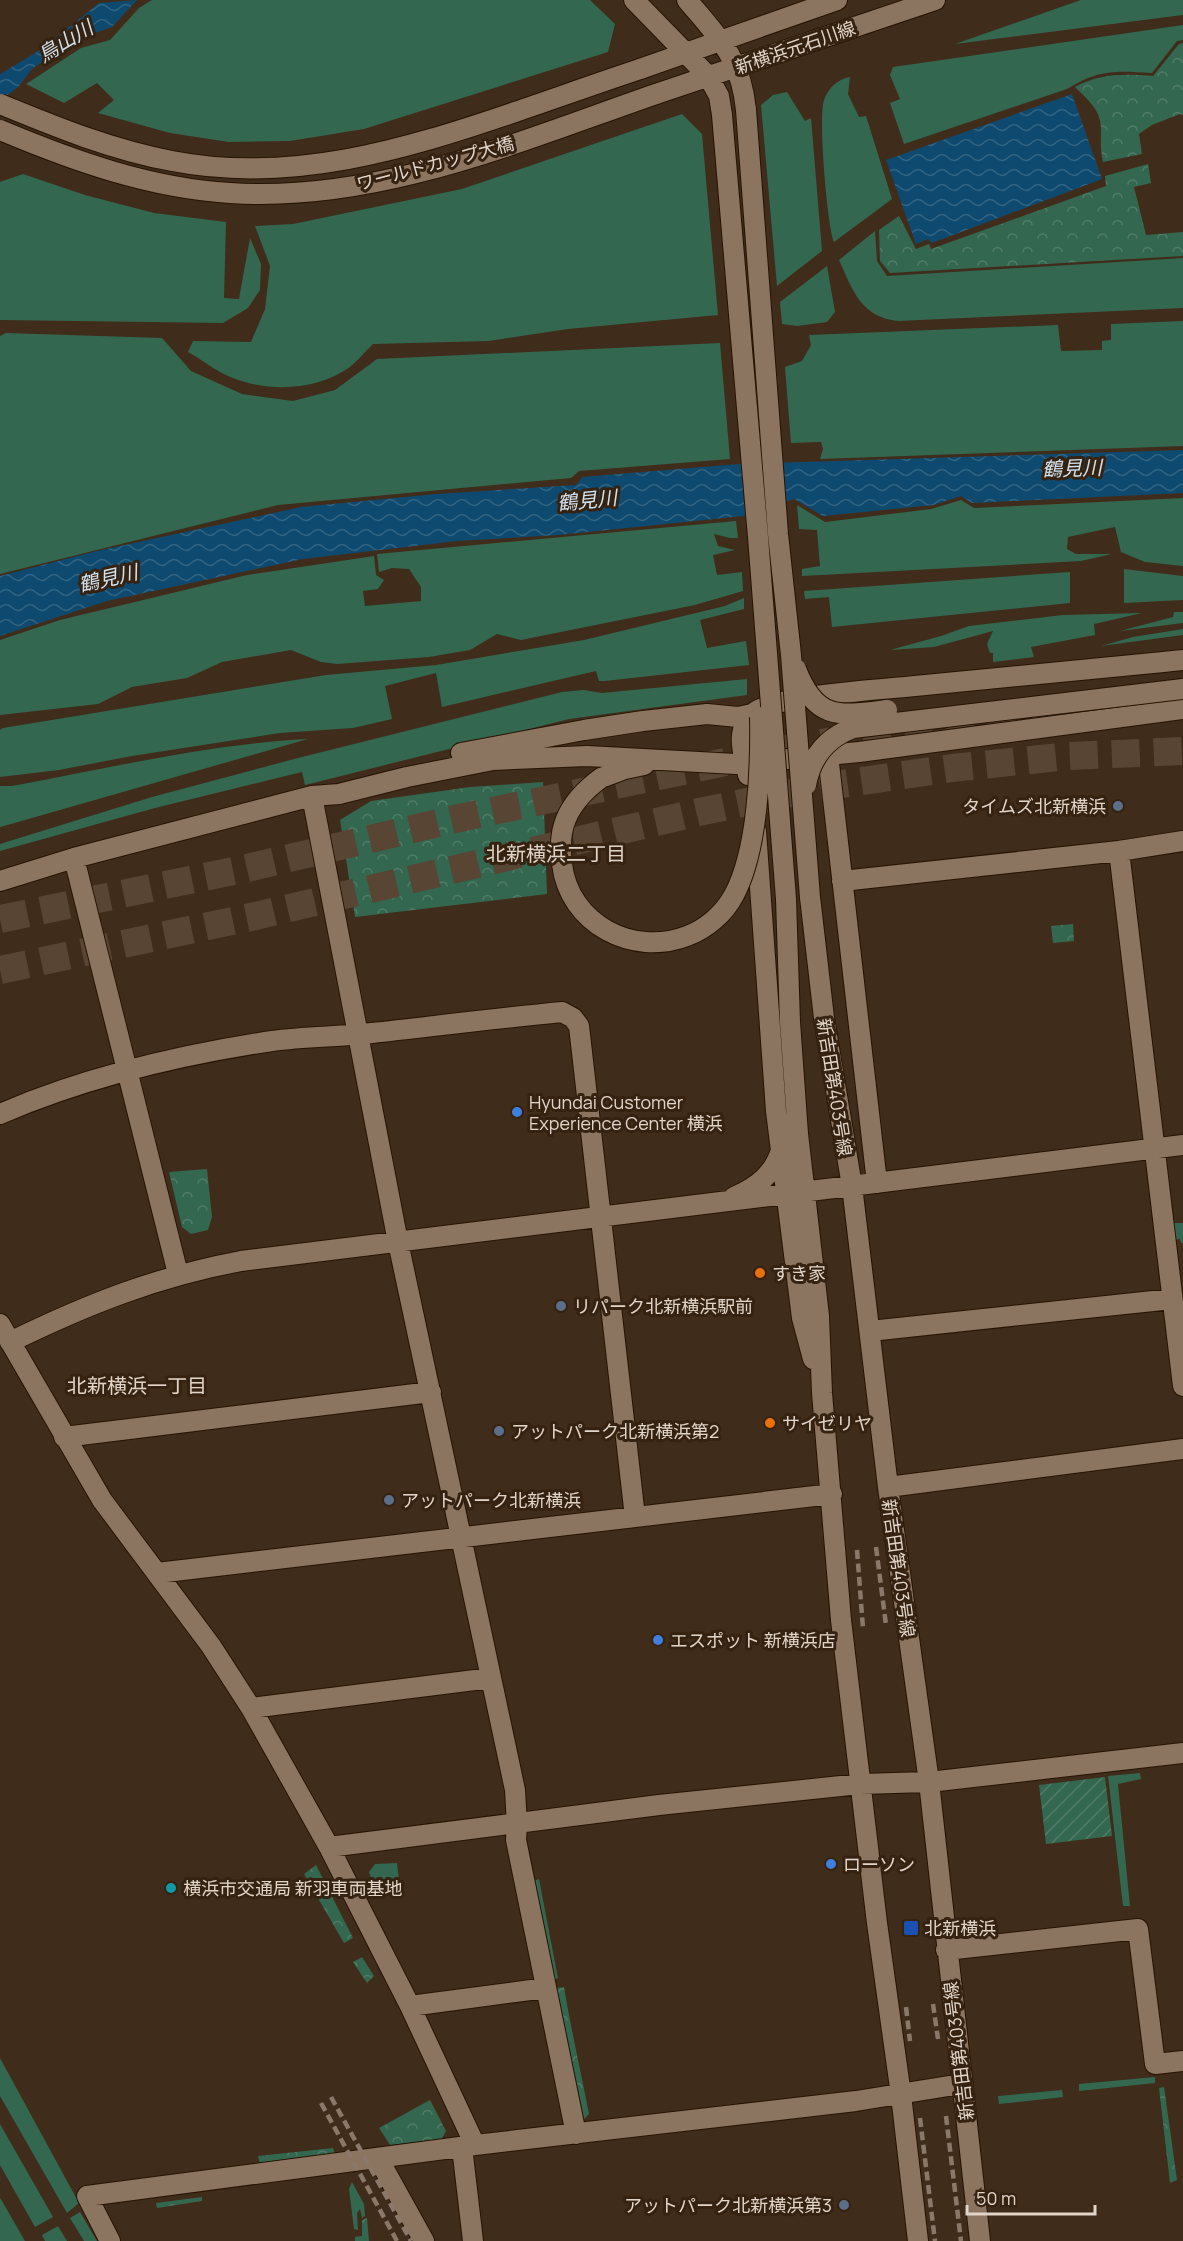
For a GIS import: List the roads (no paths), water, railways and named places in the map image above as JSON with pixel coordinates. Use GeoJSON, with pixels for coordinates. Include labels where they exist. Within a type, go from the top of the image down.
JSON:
{"type":"FeatureCollection","features":[{"type":"Feature","properties":{"kind":"street","name":"新吉田第403号線"},"geometry":{"type":"LineString","coordinates":[[634,0],[708,76],[719,96],[722,115],[786,899],[790,1022],[798,1134],[796,1193],[819,1316],[822,1393],[841,1620],[918,2241]]}},
{"type":"Feature","properties":{"kind":"street"},"geometry":{"type":"LineString","coordinates":[[687,0],[721,39],[737,66],[744,89],[778,534],[791,655],[800,679],[814,701],[835,714],[851,715],[1183,677]]}},
{"type":"Feature","properties":{"kind":"street","name":"新横浜元石川線"},"geometry":{"type":"LineString","coordinates":[[640,69],[837,0]]}},
{"type":"Feature","properties":{"kind":"street","name":"新横浜元石川線"},"geometry":{"type":"LineString","coordinates":[[656,94],[935,0]]}},
{"type":"Feature","properties":{"kind":"street","name":"ワールドカップ大橋"},"geometry":{"type":"LineString","coordinates":[[0,104],[80,136],[144,155],[221,168],[290,168],[389,152],[470,128],[640,69]]}},
{"type":"Feature","properties":{"kind":"street","name":"ワールドカップ大橋"},"geometry":{"type":"LineString","coordinates":[[0,130],[68,158],[139,180],[230,194],[290,193],[357,185],[435,167],[505,146],[656,94]]}},
{"type":"Feature","properties":{"kind":"street","name":"新吉田第403号線"},"geometry":{"type":"LineString","coordinates":[[791,655],[810,897],[824,1018],[852,1186],[888,1487],[929,1782],[980,2241]]}},
{"type":"Feature","properties":{"kind":"street"},"geometry":{"type":"LineString","coordinates":[[674,761],[625,769],[601,778],[576,802],[565,819],[561,834],[562,869],[574,900],[598,925],[612,934],[633,942],[656,944],[673,942],[695,933],[714,921],[734,896],[750,845],[758,785],[759,697],[767,657]]}},
{"type":"Feature","properties":{"kind":"street"},"geometry":{"type":"LineString","coordinates":[[312,796],[335,784],[490,747],[643,721],[707,714],[732,717],[837,694],[1183,660]]}},
{"type":"Feature","properties":{"kind":"street"},"geometry":{"type":"LineString","coordinates":[[802,802],[806,780],[817,754],[837,734],[853,728],[1183,689]]}},
{"type":"Feature","properties":{"kind":"street"},"geometry":{"type":"LineString","coordinates":[[0,881],[74,858],[312,796],[339,794],[407,777],[493,760],[587,756],[745,764],[1183,709]]}},
{"type":"Feature","properties":{"kind":"street"},"geometry":{"type":"LineString","coordinates":[[757,710],[742,734],[741,745],[753,804],[773,1075],[781,1150],[796,1193]]}},
{"type":"Feature","properties":{"kind":"street"},"geometry":{"type":"LineString","coordinates":[[828,755],[877,1183]]}},
{"type":"Feature","properties":{"kind":"street"},"geometry":{"type":"LineString","coordinates":[[312,796],[398,1242],[515,1790],[516,1840],[576,2134]]}},
{"type":"Feature","properties":{"kind":"street"},"geometry":{"type":"LineString","coordinates":[[842,881],[1119,851],[1183,841]]}},
{"type":"Feature","properties":{"kind":"street"},"geometry":{"type":"LineString","coordinates":[[1119,851],[1183,1386]]}},
{"type":"Feature","properties":{"kind":"street"},"geometry":{"type":"LineString","coordinates":[[74,858],[178,1274]]}},
{"type":"Feature","properties":{"kind":"street"},"geometry":{"type":"LineString","coordinates":[[0,1114],[36,1099],[126,1071],[209,1051],[274,1041],[357,1035],[562,1012],[573,1017],[579,1026],[635,1517]]}},
{"type":"Feature","properties":{"kind":"street"},"geometry":{"type":"LineString","coordinates":[[10,1342],[101,1300],[178,1274],[241,1261],[1183,1145]]}},
{"type":"Feature","properties":{"kind":"street"},"geometry":{"type":"LineString","coordinates":[[718,1203],[740,1194],[765,1178],[776,1166],[781,1150]]}},
{"type":"Feature","properties":{"kind":"street"},"geometry":{"type":"LineString","coordinates":[[870,1331],[1172,1299]]}},
{"type":"Feature","properties":{"kind":"street"},"geometry":{"type":"LineString","coordinates":[[0,1324],[102,1500],[212,1646],[251,1708],[329,1847],[411,2007],[469,2146],[473,2241]]}},
{"type":"Feature","properties":{"kind":"street"},"geometry":{"type":"LineString","coordinates":[[64,1437],[431,1392]]}},
{"type":"Feature","properties":{"kind":"street"},"geometry":{"type":"LineString","coordinates":[[888,1487],[1183,1449]]}},
{"type":"Feature","properties":{"kind":"street"},"geometry":{"type":"LineString","coordinates":[[157,1574],[832,1494]]}},
{"type":"Feature","properties":{"kind":"street"},"geometry":{"type":"LineString","coordinates":[[251,1708],[491,1678]]}},
{"type":"Feature","properties":{"kind":"street"},"geometry":{"type":"LineString","coordinates":[[329,1847],[517,1825],[659,1805],[860,1784],[929,1782],[1183,1753]]}},
{"type":"Feature","properties":{"kind":"street"},"geometry":{"type":"LineString","coordinates":[[946,1950],[1138,1929],[1155,2064],[1183,2061]]}},
{"type":"Feature","properties":{"kind":"street"},"geometry":{"type":"LineString","coordinates":[[411,2007],[546,1988]]}},
{"type":"Feature","properties":{"kind":"street"},"geometry":{"type":"LineString","coordinates":[[110,2241],[87,2196],[469,2146],[901,2095],[961,2084]]}},
{"type":"Feature","properties":{"kind":"street"},"geometry":{"type":"LineString","coordinates":[[378,2158],[424,2241]]}},
{"type":"Feature","properties":{"kind":"water","name":"鳥山川"},"geometry":{"type":"Polygon","coordinates":[[[137,0],[112,27],[78,39],[33,68],[18,87],[0,101],[0,74],[45,47],[99,3],[137,0]]]}},
{"type":"Feature","properties":{"kind":"water"},"geometry":{"type":"Polygon","coordinates":[[[1072,94],[1102,179],[932,243],[928,239],[916,244],[886,160],[1072,94]]]}},
{"type":"Feature","properties":{"kind":"water","name":"鶴見川"},"geometry":{"type":"Polygon","coordinates":[[[1183,450],[1183,493],[972,503],[961,496],[934,505],[823,516],[794,499],[743,516],[559,535],[457,541],[303,559],[107,601],[0,636],[0,576],[97,551],[301,507],[436,494],[576,485],[583,477],[739,464],[1183,450]]]}},
{"type":"Feature","properties":{"kind":"tunnel"},"geometry":{"type":"LineString","coordinates":[[0,919],[243,869],[455,819],[806,745],[935,728],[1061,717]]}},
{"type":"Feature","properties":{"kind":"tunnel"},"geometry":{"type":"LineString","coordinates":[[0,970],[251,917],[699,812],[820,787],[952,768],[1069,756],[1183,751]]}},
{"type":"Feature","properties":{"kind":"railway"},"geometry":{"type":"LineString","coordinates":[[876,1547],[886,1625]]}},
{"type":"Feature","properties":{"kind":"railway"},"geometry":{"type":"LineString","coordinates":[[857,1550],[863,1628]]}},
{"type":"Feature","properties":{"kind":"railway"},"geometry":{"type":"LineString","coordinates":[[933,2004],[938,2039]]}},
{"type":"Feature","properties":{"kind":"railway"},"geometry":{"type":"LineString","coordinates":[[906,2007],[910,2041]]}},
{"type":"Feature","properties":{"kind":"railway"},"geometry":{"type":"LineString","coordinates":[[331,2097],[411,2241]]}},
{"type":"Feature","properties":{"kind":"railway"},"geometry":{"type":"LineString","coordinates":[[321,2103],[397,2241]]}},
{"type":"Feature","properties":{"kind":"railway"},"geometry":{"type":"LineString","coordinates":[[946,2116],[961,2241]]}},
{"type":"Feature","properties":{"kind":"railway"},"geometry":{"type":"LineString","coordinates":[[920,2118],[935,2241]]}},
{"type":"Feature","properties":{"kind":"place","name":"タイムズ北新横浜"},"geometry":{"type":"Point","coordinates":[1118,806]}},
{"type":"Feature","properties":{"kind":"place","name":"Hyundai Customer Experience Center 横浜"},"geometry":{"type":"Point","coordinates":[517,1112]}},
{"type":"Feature","properties":{"kind":"place","name":"すき家"},"geometry":{"type":"Point","coordinates":[760,1273]}},
{"type":"Feature","properties":{"kind":"place","name":"リパーク北新横浜駅前"},"geometry":{"type":"Point","coordinates":[561,1306]}},
{"type":"Feature","properties":{"kind":"place","name":"サイゼリヤ"},"geometry":{"type":"Point","coordinates":[770,1423]}},
{"type":"Feature","properties":{"kind":"place","name":"アットパーク北新横浜第2"},"geometry":{"type":"Point","coordinates":[499,1431]}},
{"type":"Feature","properties":{"kind":"place","name":"アットパーク北新横浜"},"geometry":{"type":"Point","coordinates":[389,1500]}},
{"type":"Feature","properties":{"kind":"place","name":"エスポット 新横浜店"},"geometry":{"type":"Point","coordinates":[658,1640]}},
{"type":"Feature","properties":{"kind":"place","name":"ローソン"},"geometry":{"type":"Point","coordinates":[831,1864]}},
{"type":"Feature","properties":{"kind":"place","name":"横浜市交通局 新羽車両基地"},"geometry":{"type":"Point","coordinates":[171,1888]}},
{"type":"Feature","properties":{"kind":"place","name":"北新横浜"},"geometry":{"type":"Point","coordinates":[911,1928]}},
{"type":"Feature","properties":{"kind":"place","name":"アットパーク北新横浜第3"},"geometry":{"type":"Point","coordinates":[844,2205]}},
{"type":"Feature","properties":{"kind":"district","name":"北新横浜二丁目"},"geometry":{"type":"Point","coordinates":[556,853]}},
{"type":"Feature","properties":{"kind":"district","name":"北新横浜一丁目"},"geometry":{"type":"Point","coordinates":[137,1385]}}]}
